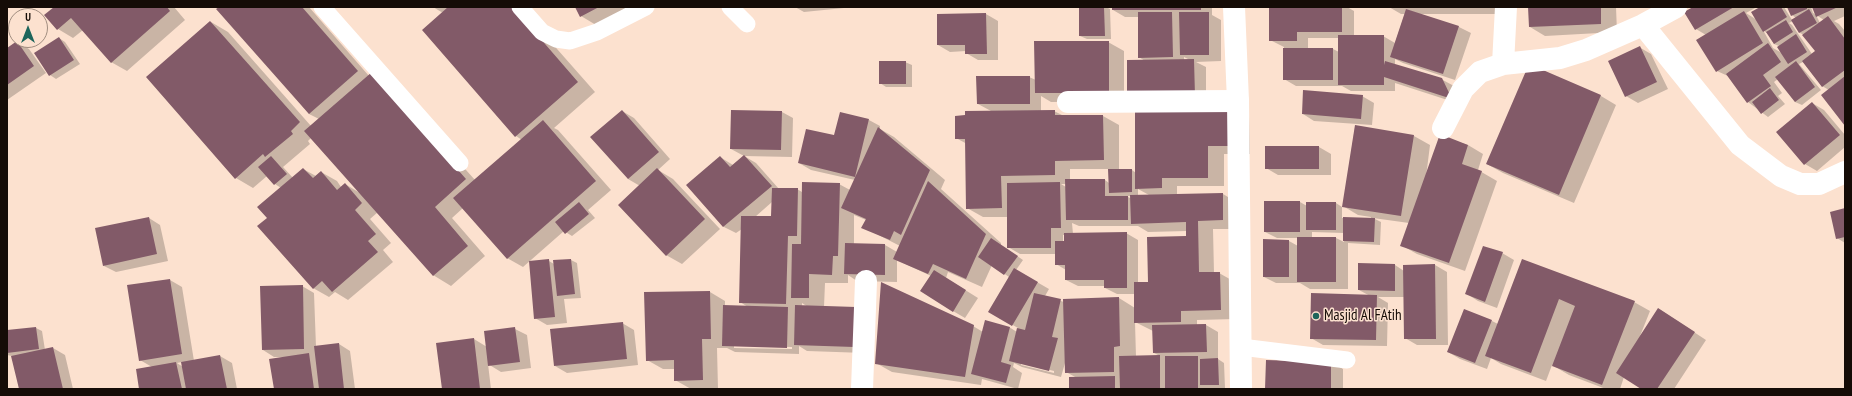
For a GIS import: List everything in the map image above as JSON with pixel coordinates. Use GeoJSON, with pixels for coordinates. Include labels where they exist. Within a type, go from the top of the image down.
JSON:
{"type":"FeatureCollection","features":[{"type":"Feature","properties":{"kind":"street"},"geometry":{"type":"LineString","coordinates":[[1234,7],[1238,101],[1241,389]]}},
{"type":"Feature","properties":{"kind":"street"},"geometry":{"type":"LineString","coordinates":[[1503,64],[1506,7]]}},
{"type":"Feature","properties":{"kind":"street"},"geometry":{"type":"LineString","coordinates":[[1443,128],[1463,90],[1480,72],[1503,64],[1560,58],[1586,50],[1643,25],[1676,7]]}},
{"type":"Feature","properties":{"kind":"street"},"geometry":{"type":"LineString","coordinates":[[1643,25],[1740,145],[1781,176],[1800,184],[1819,184],[1845,172]]}},
{"type":"Feature","properties":{"kind":"street"},"geometry":{"type":"LineString","coordinates":[[1068,102],[1238,101]]}},
{"type":"Feature","properties":{"kind":"street"},"geometry":{"type":"LineString","coordinates":[[862,389],[866,281]]}},
{"type":"Feature","properties":{"kind":"lane"},"geometry":{"type":"LineString","coordinates":[[322,7],[460,163]]}},
{"type":"Feature","properties":{"kind":"lane"},"geometry":{"type":"LineString","coordinates":[[520,7],[542,32],[556,39],[570,41],[597,32],[646,7]]}},
{"type":"Feature","properties":{"kind":"lane"},"geometry":{"type":"LineString","coordinates":[[730,7],[747,24]]}},
{"type":"Feature","properties":{"kind":"lane"},"geometry":{"type":"LineString","coordinates":[[1241,347],[1347,360]]}},
{"type":"Feature","properties":{"kind":"building"},"geometry":{"type":"Polygon","coordinates":[[[54,7],[167,7],[170,11],[111,63],[71,18],[57,30],[48,20],[48,12],[54,7]]]}},
{"type":"Feature","properties":{"kind":"building"},"geometry":{"type":"Polygon","coordinates":[[[219,7],[302,7],[358,71],[309,114],[216,9],[219,7]]]}},
{"type":"Feature","properties":{"kind":"building"},"geometry":{"type":"Polygon","coordinates":[[[448,7],[513,7],[578,82],[515,137],[422,30],[448,7]]]}},
{"type":"Feature","properties":{"kind":"building"},"geometry":{"type":"Polygon","coordinates":[[[575,7],[599,7],[580,17],[575,7]]]}},
{"type":"Feature","properties":{"kind":"building"},"geometry":{"type":"Polygon","coordinates":[[[1079,7],[1104,7],[1105,36],[1079,36],[1079,7]]]}},
{"type":"Feature","properties":{"kind":"building"},"geometry":{"type":"Polygon","coordinates":[[[1112,7],[1201,7],[1201,10],[1112,10],[1112,7]]]}},
{"type":"Feature","properties":{"kind":"building"},"geometry":{"type":"Polygon","coordinates":[[[1269,7],[1342,7],[1342,32],[1297,32],[1297,41],[1269,41],[1269,7]]]}},
{"type":"Feature","properties":{"kind":"building"},"geometry":{"type":"Polygon","coordinates":[[[1528,7],[1601,7],[1601,24],[1529,27],[1528,7]]]}},
{"type":"Feature","properties":{"kind":"building"},"geometry":{"type":"Polygon","coordinates":[[[1693,7],[1734,7],[1695,30],[1684,12],[1693,7]]]}},
{"type":"Feature","properties":{"kind":"building"},"geometry":{"type":"Polygon","coordinates":[[[1760,7],[1781,7],[1787,17],[1763,32],[1751,12],[1760,7]]]}},
{"type":"Feature","properties":{"kind":"building"},"geometry":{"type":"Polygon","coordinates":[[[1787,7],[1807,7],[1807,9],[1791,16],[1787,7]]]}},
{"type":"Feature","properties":{"kind":"building"},"geometry":{"type":"Polygon","coordinates":[[[1812,7],[1838,7],[1816,17],[1812,7]]]}},
{"type":"Feature","properties":{"kind":"building"},"geometry":{"type":"Polygon","coordinates":[[[1406,9],[1459,26],[1443,74],[1390,57],[1406,9]]]}},
{"type":"Feature","properties":{"kind":"building"},"geometry":{"type":"Polygon","coordinates":[[[1809,9],[1817,23],[1799,33],[1791,20],[1809,9]]]}},
{"type":"Feature","properties":{"kind":"building"},"geometry":{"type":"Polygon","coordinates":[[[1744,11],[1763,43],[1716,72],[1696,40],[1744,11]]]}},
{"type":"Feature","properties":{"kind":"building"},"geometry":{"type":"Polygon","coordinates":[[[1138,12],[1172,12],[1173,57],[1138,58],[1138,12]]]}},
{"type":"Feature","properties":{"kind":"building"},"geometry":{"type":"Polygon","coordinates":[[[1179,12],[1209,12],[1209,55],[1180,55],[1179,12]]]}},
{"type":"Feature","properties":{"kind":"building"},"geometry":{"type":"Polygon","coordinates":[[[986,13],[987,54],[965,54],[965,45],[937,45],[937,14],[986,13]]]}},
{"type":"Feature","properties":{"kind":"building"},"geometry":{"type":"Polygon","coordinates":[[[1828,16],[1845,39],[1845,70],[1822,87],[1802,61],[1815,51],[1802,35],[1828,16]]]}},
{"type":"Feature","properties":{"kind":"building"},"geometry":{"type":"Polygon","coordinates":[[[1786,20],[1793,32],[1774,44],[1766,32],[1786,20]]]}},
{"type":"Feature","properties":{"kind":"building"},"geometry":{"type":"Polygon","coordinates":[[[210,21],[300,122],[291,131],[293,134],[265,157],[263,154],[235,179],[146,77],[210,21]]]}},
{"type":"Feature","properties":{"kind":"building"},"geometry":{"type":"Polygon","coordinates":[[[1796,34],[1807,52],[1788,64],[1777,47],[1796,34]]]}},
{"type":"Feature","properties":{"kind":"building"},"geometry":{"type":"Polygon","coordinates":[[[1338,35],[1384,35],[1384,65],[1385,61],[1442,78],[1452,99],[1384,77],[1384,85],[1338,85],[1338,35]]]}},
{"type":"Feature","properties":{"kind":"building"},"geometry":{"type":"Polygon","coordinates":[[[59,37],[74,60],[49,76],[34,53],[42,48],[48,48],[48,44],[59,37]]]}},
{"type":"Feature","properties":{"kind":"building"},"geometry":{"type":"Polygon","coordinates":[[[1034,41],[1109,41],[1109,93],[1035,93],[1034,41]]]}},
{"type":"Feature","properties":{"kind":"building"},"geometry":{"type":"Polygon","coordinates":[[[1768,43],[1781,62],[1763,75],[1771,86],[1747,103],[1726,74],[1768,43]]]}},
{"type":"Feature","properties":{"kind":"building"},"geometry":{"type":"Polygon","coordinates":[[[1640,46],[1657,82],[1625,97],[1608,61],[1640,46]]]}},
{"type":"Feature","properties":{"kind":"building"},"geometry":{"type":"Polygon","coordinates":[[[7,48],[22,48],[34,66],[7,85],[7,48]]]}},
{"type":"Feature","properties":{"kind":"building"},"geometry":{"type":"Polygon","coordinates":[[[1283,48],[1333,48],[1333,80],[1283,80],[1283,48]]]}},
{"type":"Feature","properties":{"kind":"building"},"geometry":{"type":"Polygon","coordinates":[[[1194,59],[1195,96],[1127,97],[1127,60],[1194,59]]]}},
{"type":"Feature","properties":{"kind":"building"},"geometry":{"type":"Polygon","coordinates":[[[879,61],[906,61],[906,84],[879,84],[879,61]]]}},
{"type":"Feature","properties":{"kind":"building"},"geometry":{"type":"Polygon","coordinates":[[[1796,61],[1815,87],[1795,102],[1775,77],[1796,61]]]}},
{"type":"Feature","properties":{"kind":"building"},"geometry":{"type":"Polygon","coordinates":[[[1529,64],[1601,95],[1559,195],[1486,164],[1529,64]]]}},
{"type":"Feature","properties":{"kind":"building"},"geometry":{"type":"Polygon","coordinates":[[[372,72],[466,179],[435,207],[468,246],[433,276],[304,131],[372,72]]]}},
{"type":"Feature","properties":{"kind":"building"},"geometry":{"type":"Polygon","coordinates":[[[976,76],[1030,76],[1030,104],[977,104],[976,76]]]}},
{"type":"Feature","properties":{"kind":"building"},"geometry":{"type":"Polygon","coordinates":[[[1845,76],[1845,126],[1821,95],[1845,76]]]}},
{"type":"Feature","properties":{"kind":"building"},"geometry":{"type":"Polygon","coordinates":[[[1770,88],[1779,100],[1761,114],[1752,102],[1770,88]]]}},
{"type":"Feature","properties":{"kind":"building"},"geometry":{"type":"Polygon","coordinates":[[[1303,90],[1363,95],[1361,119],[1302,114],[1303,90]]]}},
{"type":"Feature","properties":{"kind":"building"},"geometry":{"type":"Polygon","coordinates":[[[1812,102],[1840,135],[1804,165],[1776,132],[1812,102]]]}},
{"type":"Feature","properties":{"kind":"building"},"geometry":{"type":"Polygon","coordinates":[[[1234,106],[1235,146],[1208,146],[1208,178],[1162,178],[1162,188],[1135,189],[1135,107],[1234,106]]]}},
{"type":"Feature","properties":{"kind":"building"},"geometry":{"type":"Polygon","coordinates":[[[622,110],[659,152],[628,179],[590,137],[622,110]]]}},
{"type":"Feature","properties":{"kind":"building"},"geometry":{"type":"Polygon","coordinates":[[[731,110],[782,111],[781,150],[730,149],[731,110]]]}},
{"type":"Feature","properties":{"kind":"building"},"geometry":{"type":"Polygon","coordinates":[[[1055,110],[1055,115],[1103,115],[1104,160],[1055,161],[1055,175],[1001,176],[1002,208],[966,209],[965,139],[955,139],[955,116],[965,115],[965,111],[1055,110]]]}},
{"type":"Feature","properties":{"kind":"building"},"geometry":{"type":"Polygon","coordinates":[[[840,112],[869,119],[855,177],[798,163],[806,129],[834,135],[840,112]]]}},
{"type":"Feature","properties":{"kind":"building"},"geometry":{"type":"Polygon","coordinates":[[[543,120],[596,181],[507,259],[453,198],[543,120]]]}},
{"type":"Feature","properties":{"kind":"building"},"geometry":{"type":"Polygon","coordinates":[[[1355,125],[1414,135],[1401,216],[1342,207],[1355,125]]]}},
{"type":"Feature","properties":{"kind":"building"},"geometry":{"type":"Polygon","coordinates":[[[878,127],[930,170],[901,235],[894,231],[890,240],[861,228],[866,219],[841,208],[878,127]]]}},
{"type":"Feature","properties":{"kind":"building"},"geometry":{"type":"Polygon","coordinates":[[[1440,134],[1468,145],[1462,164],[1482,171],[1449,263],[1400,246],[1440,134]]]}},
{"type":"Feature","properties":{"kind":"building"},"geometry":{"type":"Polygon","coordinates":[[[1265,146],[1319,146],[1319,169],[1265,169],[1265,146]]]}},
{"type":"Feature","properties":{"kind":"building"},"geometry":{"type":"Polygon","coordinates":[[[744,155],[772,186],[723,227],[686,185],[720,156],[730,167],[744,155]]]}},
{"type":"Feature","properties":{"kind":"building"},"geometry":{"type":"Polygon","coordinates":[[[271,156],[287,174],[274,185],[258,167],[271,156]]]}},
{"type":"Feature","properties":{"kind":"building"},"geometry":{"type":"Polygon","coordinates":[[[303,168],[313,178],[321,171],[337,190],[345,183],[362,203],[355,210],[376,234],[368,241],[378,252],[332,292],[322,281],[313,289],[257,226],[267,218],[257,207],[303,168]]]}},
{"type":"Feature","properties":{"kind":"building"},"geometry":{"type":"Polygon","coordinates":[[[657,168],[705,219],[666,256],[618,205],[657,168]]]}},
{"type":"Feature","properties":{"kind":"building"},"geometry":{"type":"Polygon","coordinates":[[[1108,169],[1132,169],[1132,192],[1109,193],[1108,169]]]}},
{"type":"Feature","properties":{"kind":"building"},"geometry":{"type":"Polygon","coordinates":[[[1065,179],[1105,179],[1105,196],[1128,196],[1128,220],[1066,220],[1065,179]]]}},
{"type":"Feature","properties":{"kind":"building"},"geometry":{"type":"Polygon","coordinates":[[[928,181],[986,234],[966,279],[933,264],[928,274],[893,259],[928,181]]]}},
{"type":"Feature","properties":{"kind":"building"},"geometry":{"type":"Polygon","coordinates":[[[802,182],[840,183],[838,256],[833,256],[832,275],[809,274],[809,298],[791,298],[792,244],[801,244],[802,182]]]}},
{"type":"Feature","properties":{"kind":"building"},"geometry":{"type":"Polygon","coordinates":[[[1060,182],[1061,228],[1051,228],[1051,248],[1007,248],[1007,183],[1060,182]]]}},
{"type":"Feature","properties":{"kind":"building"},"geometry":{"type":"Polygon","coordinates":[[[772,188],[798,188],[797,236],[788,236],[786,304],[739,303],[741,216],[771,216],[772,188]]]}},
{"type":"Feature","properties":{"kind":"building"},"geometry":{"type":"Polygon","coordinates":[[[1223,193],[1223,220],[1198,221],[1199,272],[1220,272],[1221,310],[1181,311],[1181,322],[1134,323],[1134,282],[1148,282],[1147,237],[1186,236],[1186,222],[1131,224],[1130,195],[1223,193]]]}},
{"type":"Feature","properties":{"kind":"building"},"geometry":{"type":"Polygon","coordinates":[[[1264,201],[1300,201],[1300,232],[1264,232],[1264,201]]]}},
{"type":"Feature","properties":{"kind":"building"},"geometry":{"type":"Polygon","coordinates":[[[579,202],[589,214],[565,234],[555,222],[579,202]]]}},
{"type":"Feature","properties":{"kind":"building"},"geometry":{"type":"Polygon","coordinates":[[[1306,202],[1336,202],[1336,230],[1306,230],[1306,202]]]}},
{"type":"Feature","properties":{"kind":"building"},"geometry":{"type":"Polygon","coordinates":[[[1845,208],[1845,237],[1836,239],[1830,212],[1845,208]]]}},
{"type":"Feature","properties":{"kind":"building"},"geometry":{"type":"Polygon","coordinates":[[[149,217],[157,254],[103,266],[95,228],[149,217]]]}},
{"type":"Feature","properties":{"kind":"building"},"geometry":{"type":"Polygon","coordinates":[[[1343,217],[1375,218],[1374,242],[1343,241],[1343,217]]]}},
{"type":"Feature","properties":{"kind":"building"},"geometry":{"type":"Polygon","coordinates":[[[1127,232],[1127,288],[1104,288],[1104,280],[1065,280],[1065,265],[1055,265],[1055,241],[1064,241],[1064,233],[1127,232]]]}},
{"type":"Feature","properties":{"kind":"building"},"geometry":{"type":"Polygon","coordinates":[[[1297,237],[1336,237],[1336,282],[1297,282],[1297,237]]]}},
{"type":"Feature","properties":{"kind":"building"},"geometry":{"type":"Polygon","coordinates":[[[991,238],[1018,256],[1004,275],[978,257],[991,238]]]}},
{"type":"Feature","properties":{"kind":"building"},"geometry":{"type":"Polygon","coordinates":[[[1263,239],[1289,240],[1289,277],[1263,277],[1263,239]]]}},
{"type":"Feature","properties":{"kind":"building"},"geometry":{"type":"Polygon","coordinates":[[[845,243],[885,244],[885,275],[844,274],[845,243]]]}},
{"type":"Feature","properties":{"kind":"building"},"geometry":{"type":"Polygon","coordinates":[[[1483,246],[1503,252],[1485,302],[1465,294],[1483,246]]]}},
{"type":"Feature","properties":{"kind":"building"},"geometry":{"type":"Polygon","coordinates":[[[549,259],[555,317],[534,319],[529,261],[549,259]]]}},
{"type":"Feature","properties":{"kind":"building"},"geometry":{"type":"Polygon","coordinates":[[[571,259],[575,294],[557,296],[553,260],[571,259]]]}},
{"type":"Feature","properties":{"kind":"building"},"geometry":{"type":"Polygon","coordinates":[[[1522,259],[1635,301],[1602,385],[1552,366],[1575,306],[1559,299],[1531,373],[1485,356],[1522,259]]]}},
{"type":"Feature","properties":{"kind":"building"},"geometry":{"type":"Polygon","coordinates":[[[1358,263],[1395,264],[1395,291],[1358,290],[1358,263]]]}},
{"type":"Feature","properties":{"kind":"building"},"geometry":{"type":"Polygon","coordinates":[[[1435,264],[1436,339],[1404,339],[1403,265],[1435,264]]]}},
{"type":"Feature","properties":{"kind":"building"},"geometry":{"type":"Polygon","coordinates":[[[1014,268],[1038,282],[1012,326],[988,312],[1014,268]]]}},
{"type":"Feature","properties":{"kind":"building"},"geometry":{"type":"Polygon","coordinates":[[[934,270],[966,290],[953,312],[920,291],[934,270]]]}},
{"type":"Feature","properties":{"kind":"building"},"geometry":{"type":"Polygon","coordinates":[[[170,279],[182,354],[139,361],[127,285],[170,279]]]}},
{"type":"Feature","properties":{"kind":"building"},"geometry":{"type":"Polygon","coordinates":[[[881,282],[974,325],[965,377],[875,364],[881,282]]]}},
{"type":"Feature","properties":{"kind":"building"},"geometry":{"type":"Polygon","coordinates":[[[303,285],[304,349],[262,350],[260,286],[303,285]]]}},
{"type":"Feature","properties":{"kind":"building"},"geometry":{"type":"Polygon","coordinates":[[[710,291],[711,339],[702,339],[703,380],[674,381],[674,360],[646,361],[644,292],[710,291]]]}},
{"type":"Feature","properties":{"kind":"building"},"geometry":{"type":"Polygon","coordinates":[[[1034,293],[1061,299],[1052,337],[1058,338],[1049,371],[1009,361],[1017,328],[1025,330],[1034,293]]]}},
{"type":"Feature","properties":{"kind":"building"},"geometry":{"type":"Polygon","coordinates":[[[1311,293],[1377,295],[1376,340],[1310,339],[1311,293]]]}},
{"type":"Feature","properties":{"kind":"building"},"geometry":{"type":"Polygon","coordinates":[[[1119,297],[1120,346],[1114,347],[1114,372],[1065,373],[1063,299],[1119,297]]]}},
{"type":"Feature","properties":{"kind":"building"},"geometry":{"type":"Polygon","coordinates":[[[723,305],[788,307],[787,348],[722,346],[723,305]]]}},
{"type":"Feature","properties":{"kind":"building"},"geometry":{"type":"Polygon","coordinates":[[[795,305],[856,307],[854,347],[794,345],[795,305]]]}},
{"type":"Feature","properties":{"kind":"building"},"geometry":{"type":"Polygon","coordinates":[[[1658,308],[1695,332],[1657,389],[1641,389],[1616,373],[1658,308]]]}},
{"type":"Feature","properties":{"kind":"building"},"geometry":{"type":"Polygon","coordinates":[[[1464,309],[1492,320],[1475,363],[1447,352],[1464,309]]]}},
{"type":"Feature","properties":{"kind":"building"},"geometry":{"type":"Polygon","coordinates":[[[985,320],[1010,327],[1001,362],[1011,365],[1006,383],[971,374],[985,320]]]}},
{"type":"Feature","properties":{"kind":"building"},"geometry":{"type":"Polygon","coordinates":[[[623,322],[627,359],[554,366],[550,329],[623,322]]]}},
{"type":"Feature","properties":{"kind":"building"},"geometry":{"type":"Polygon","coordinates":[[[1206,324],[1207,352],[1153,353],[1152,325],[1206,324]]]}},
{"type":"Feature","properties":{"kind":"building"},"geometry":{"type":"Polygon","coordinates":[[[36,327],[39,349],[7,353],[7,330],[36,327]]]}},
{"type":"Feature","properties":{"kind":"building"},"geometry":{"type":"Polygon","coordinates":[[[515,327],[520,362],[488,366],[484,331],[515,327]]]}},
{"type":"Feature","properties":{"kind":"building"},"geometry":{"type":"Polygon","coordinates":[[[474,338],[480,389],[442,389],[436,343],[474,338]]]}},
{"type":"Feature","properties":{"kind":"building"},"geometry":{"type":"Polygon","coordinates":[[[339,343],[344,389],[319,389],[314,346],[339,343]]]}},
{"type":"Feature","properties":{"kind":"building"},"geometry":{"type":"Polygon","coordinates":[[[53,347],[63,389],[19,389],[11,356],[53,347]]]}},
{"type":"Feature","properties":{"kind":"building"},"geometry":{"type":"Polygon","coordinates":[[[309,353],[314,389],[274,389],[269,359],[309,353]]]}},
{"type":"Feature","properties":{"kind":"building"},"geometry":{"type":"Polygon","coordinates":[[[220,355],[227,389],[186,389],[181,362],[220,355]]]}},
{"type":"Feature","properties":{"kind":"building"},"geometry":{"type":"Polygon","coordinates":[[[1160,355],[1160,389],[1120,389],[1119,356],[1160,355]]]}},
{"type":"Feature","properties":{"kind":"building"},"geometry":{"type":"Polygon","coordinates":[[[1165,356],[1198,356],[1198,388],[1165,388],[1165,356]]]}},
{"type":"Feature","properties":{"kind":"building"},"geometry":{"type":"Polygon","coordinates":[[[1218,358],[1219,385],[1200,385],[1200,359],[1218,358]]]}},
{"type":"Feature","properties":{"kind":"building"},"geometry":{"type":"Polygon","coordinates":[[[1266,360],[1331,362],[1331,389],[1265,389],[1266,360]]]}},
{"type":"Feature","properties":{"kind":"building"},"geometry":{"type":"Polygon","coordinates":[[[176,362],[182,389],[139,389],[136,369],[176,362]]]}},
{"type":"Feature","properties":{"kind":"building"},"geometry":{"type":"Polygon","coordinates":[[[1115,376],[1115,389],[1069,389],[1069,377],[1115,376]]]}},
{"type":"Feature","properties":{"kind":"place","name":"Masjid Al FAtih"},"geometry":{"type":"Point","coordinates":[1316,316]}}]}
